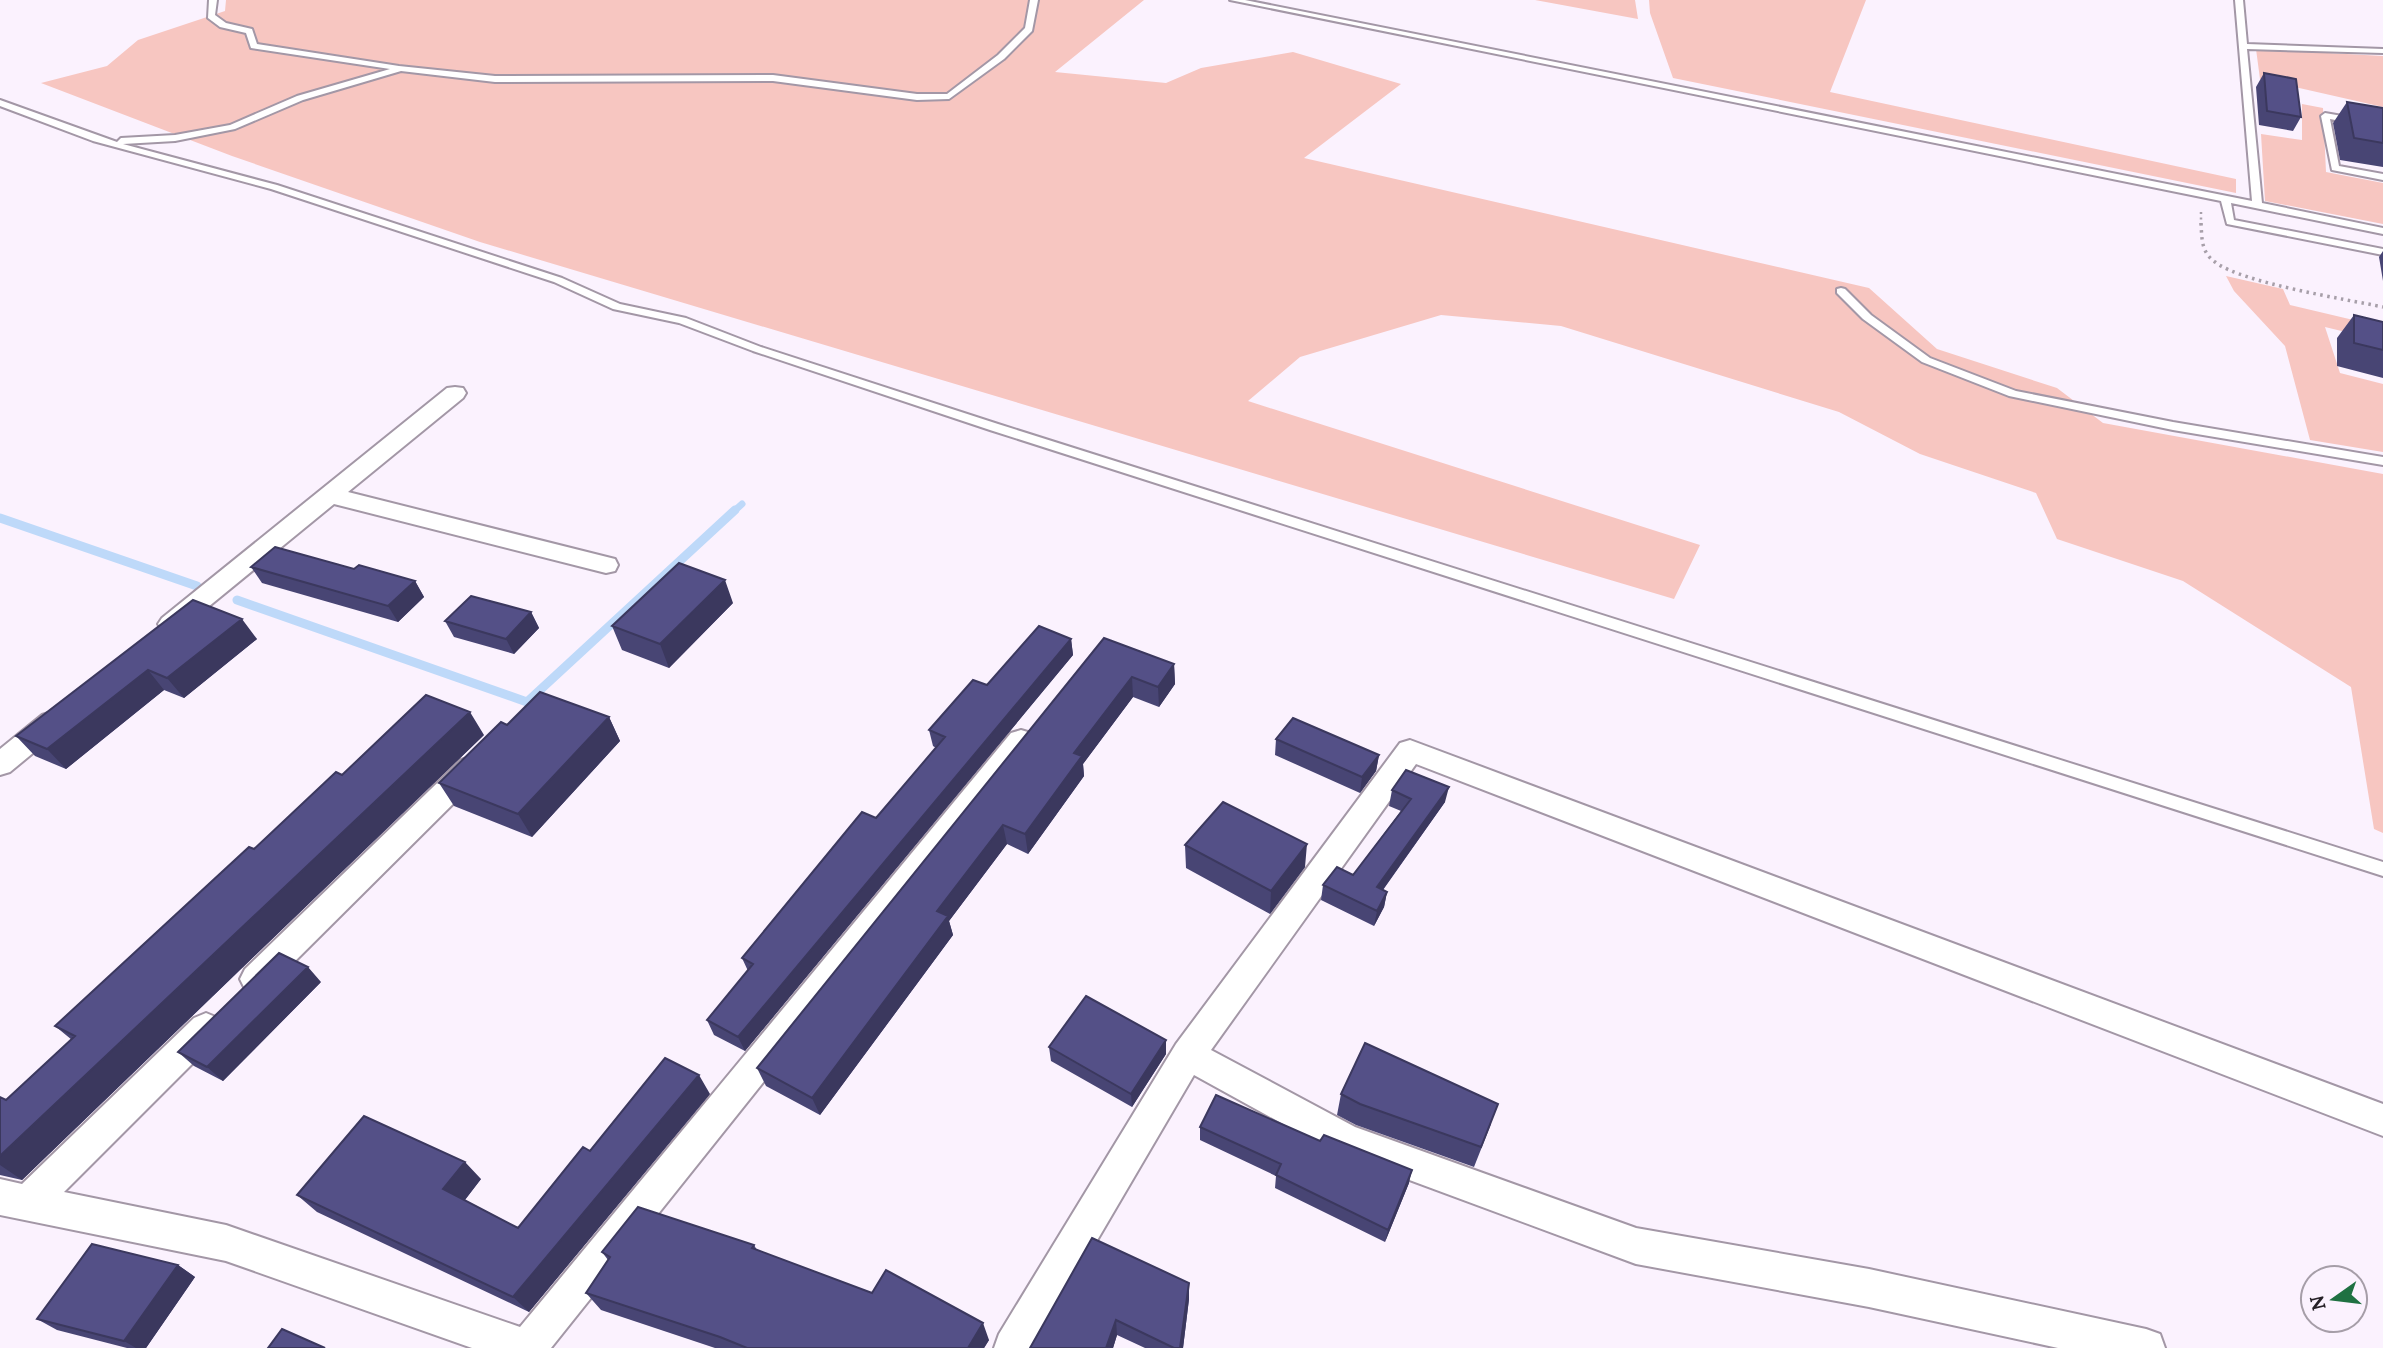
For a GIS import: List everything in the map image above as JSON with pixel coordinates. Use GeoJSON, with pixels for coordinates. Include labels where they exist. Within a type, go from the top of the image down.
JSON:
{"type":"FeatureCollection","features":[{"type":"Feature","properties":{"kind":"street"},"geometry":{"type":"LineString","coordinates":[[149,643],[455,393]]}},
{"type":"Feature","properties":{"kind":"street"},"geometry":{"type":"LineString","coordinates":[[329,495],[606,565]]}},
{"type":"Feature","properties":{"kind":"street"},"geometry":{"type":"LineString","coordinates":[[0,764],[74,704]]}},
{"type":"Feature","properties":{"kind":"street"},"geometry":{"type":"LineString","coordinates":[[15,1199],[226,1243],[526,1348],[1043,714]]}},
{"type":"Feature","properties":{"kind":"street"},"geometry":{"type":"LineString","coordinates":[[15,1199],[231,1003],[492,747]]}},
{"type":"Feature","properties":{"kind":"street"},"geometry":{"type":"LineString","coordinates":[[1013,1348],[1188,1055],[1410,751],[2383,1120]]}},
{"type":"Feature","properties":{"kind":"street"},"geometry":{"type":"LineString","coordinates":[[1188,1055],[1346,1140],[1636,1246],[1869,1288],[2146,1348]]}},
{"type":"Feature","properties":{"kind":"lane"},"geometry":{"type":"LineString","coordinates":[[213,0],[211,16],[223,25],[249,31],[254,46],[401,68],[495,79],[773,78],[917,97],[949,96],[1001,58],[1029,29],[1034,0]]}},
{"type":"Feature","properties":{"kind":"lane"},"geometry":{"type":"LineString","coordinates":[[1234,0],[2383,231]]}},
{"type":"Feature","properties":{"kind":"lane"},"geometry":{"type":"LineString","coordinates":[[2239,0],[2257,205]]}},
{"type":"Feature","properties":{"kind":"lane"},"geometry":{"type":"LineString","coordinates":[[2242,46],[2383,51]]}},
{"type":"Feature","properties":{"kind":"lane"},"geometry":{"type":"LineString","coordinates":[[96,139],[138,141],[175,138],[232,127],[300,99],[401,68]]}},
{"type":"Feature","properties":{"kind":"lane"},"geometry":{"type":"LineString","coordinates":[[0,103],[96,139],[274,187],[558,279],[617,307],[682,320],[757,349],[994,427],[1284,517],[2383,869]]}},
{"type":"Feature","properties":{"kind":"lane"},"geometry":{"type":"LineString","coordinates":[[2383,126],[2325,116],[2335,168],[2383,177]]}},
{"type":"Feature","properties":{"kind":"lane"},"geometry":{"type":"LineString","coordinates":[[2225,198],[2230,222],[2383,252]]}},
{"type":"Feature","properties":{"kind":"lane"},"geometry":{"type":"LineString","coordinates":[[1841,290],[1867,317],[1927,360],[2013,394],[2173,426],[2383,461]]}},
{"type":"Feature","properties":{"kind":"path"},"geometry":{"type":"LineString","coordinates":[[2200,193],[2202,247],[2214,262],[2239,275],[2383,307]]}},
{"type":"Feature","properties":{"kind":"shaded area"},"geometry":{"type":"Polygon","coordinates":[[[226,0],[1144,0],[1055,72],[1166,83],[1201,68],[1293,52],[1401,84],[1304,158],[1869,288],[1937,349],[2057,388],[2103,423],[2383,474],[2383,833],[2374,829],[2351,687],[2183,581],[2057,539],[2036,493],[1920,454],[1839,412],[1561,326],[1441,315],[1300,357],[1248,401],[1700,545],[1674,599],[480,242],[232,156],[41,83],[107,66],[138,40],[225,11],[226,0]]]}},
{"type":"Feature","properties":{"kind":"shaded area"},"geometry":{"type":"Polygon","coordinates":[[[1535,0],[1635,0],[1638,19],[1535,0]]]}},
{"type":"Feature","properties":{"kind":"shaded area"},"geometry":{"type":"Polygon","coordinates":[[[1649,0],[1866,0],[1830,92],[2236,179],[2236,193],[1673,78],[1650,13],[1649,0]]]}},
{"type":"Feature","properties":{"kind":"shaded area"},"geometry":{"type":"Polygon","coordinates":[[[2256,49],[2383,56],[2383,107],[2260,79],[2256,49]]]}},
{"type":"Feature","properties":{"kind":"shaded area"},"geometry":{"type":"Polygon","coordinates":[[[2302,104],[2323,108],[2326,172],[2383,183],[2383,224],[2265,201],[2261,134],[2302,140],[2302,104]]]}},
{"type":"Feature","properties":{"kind":"shaded area"},"geometry":{"type":"Polygon","coordinates":[[[2226,276],[2283,289],[2290,305],[2383,327],[2383,341],[2325,327],[2340,373],[2383,384],[2383,452],[2310,440],[2285,346],[2234,291],[2226,276]]]}},
{"type":"Feature","properties":{"kind":"building"},"geometry":{"type":"Polygon","coordinates":[[[2264,73],[2296,79],[2301,117],[2267,111],[2264,73]]]}},
{"type":"Feature","properties":{"kind":"building"},"geometry":{"type":"Polygon","coordinates":[[[2347,102],[2383,108],[2383,143],[2354,138],[2347,102]]]}},
{"type":"Feature","properties":{"kind":"building"},"geometry":{"type":"Polygon","coordinates":[[[2354,315],[2383,322],[2383,350],[2354,343],[2354,315]]]}},
{"type":"Feature","properties":{"kind":"building"},"geometry":{"type":"Polygon","coordinates":[[[275,547],[354,569],[359,565],[415,581],[388,606],[251,567],[275,547]]]}},
{"type":"Feature","properties":{"kind":"building"},"geometry":{"type":"Polygon","coordinates":[[[679,563],[725,580],[660,644],[612,626],[679,563]]]}},
{"type":"Feature","properties":{"kind":"building"},"geometry":{"type":"Polygon","coordinates":[[[471,596],[531,612],[506,639],[445,621],[471,596]]]}},
{"type":"Feature","properties":{"kind":"building"},"geometry":{"type":"Polygon","coordinates":[[[193,600],[242,619],[167,678],[148,670],[47,749],[16,736],[193,600]]]}},
{"type":"Feature","properties":{"kind":"building"},"geometry":{"type":"Polygon","coordinates":[[[1039,626],[1071,639],[738,1037],[707,1020],[753,964],[742,958],[862,812],[876,818],[945,737],[929,730],[973,680],[987,685],[1039,626]]]}},
{"type":"Feature","properties":{"kind":"building"},"geometry":{"type":"Polygon","coordinates":[[[1104,638],[1174,664],[1158,687],[1132,677],[1074,753],[1082,756],[1025,834],[1003,825],[937,911],[948,916],[812,1098],[757,1068],[1104,638]]]}},
{"type":"Feature","properties":{"kind":"building"},"geometry":{"type":"Polygon","coordinates":[[[540,692],[609,717],[518,814],[439,783],[501,722],[507,725],[540,692]]]}},
{"type":"Feature","properties":{"kind":"building"},"geometry":{"type":"Polygon","coordinates":[[[426,695],[470,712],[0,1156],[0,1097],[6,1100],[75,1036],[55,1026],[249,847],[254,849],[336,772],[342,775],[426,695]]]}},
{"type":"Feature","properties":{"kind":"building"},"geometry":{"type":"Polygon","coordinates":[[[1293,718],[1379,755],[1362,777],[1276,739],[1293,718]]]}},
{"type":"Feature","properties":{"kind":"building"},"geometry":{"type":"Polygon","coordinates":[[[1406,770],[1449,787],[1377,887],[1387,892],[1377,911],[1323,885],[1337,867],[1353,875],[1411,799],[1392,790],[1406,770]]]}},
{"type":"Feature","properties":{"kind":"building"},"geometry":{"type":"Polygon","coordinates":[[[1223,802],[1307,844],[1271,891],[1185,845],[1223,802]]]}},
{"type":"Feature","properties":{"kind":"building"},"geometry":{"type":"Polygon","coordinates":[[[279,953],[308,967],[207,1067],[178,1052],[279,953]]]}},
{"type":"Feature","properties":{"kind":"building"},"geometry":{"type":"Polygon","coordinates":[[[1086,996],[1166,1040],[1131,1094],[1049,1047],[1086,996]]]}},
{"type":"Feature","properties":{"kind":"building"},"geometry":{"type":"Polygon","coordinates":[[[1365,1043],[1498,1104],[1481,1147],[1360,1104],[1341,1094],[1365,1043]]]}},
{"type":"Feature","properties":{"kind":"building"},"geometry":{"type":"Polygon","coordinates":[[[665,1058],[699,1075],[513,1297],[297,1195],[364,1116],[465,1162],[443,1189],[518,1228],[583,1147],[590,1151],[665,1058]]]}},
{"type":"Feature","properties":{"kind":"building"},"geometry":{"type":"Polygon","coordinates":[[[1216,1095],[1320,1141],[1324,1135],[1412,1170],[1388,1230],[1276,1175],[1281,1164],[1200,1127],[1216,1095]]]}},
{"type":"Feature","properties":{"kind":"building"},"geometry":{"type":"Polygon","coordinates":[[[638,1207],[754,1245],[752,1248],[872,1293],[886,1270],[983,1323],[968,1348],[747,1348],[586,1293],[610,1257],[602,1252],[638,1207]]]}},
{"type":"Feature","properties":{"kind":"building"},"geometry":{"type":"Polygon","coordinates":[[[1092,1238],[1189,1283],[1180,1348],[1174,1348],[1116,1320],[1106,1348],[1030,1348],[1092,1238]]]}},
{"type":"Feature","properties":{"kind":"building"},"geometry":{"type":"Polygon","coordinates":[[[92,1244],[178,1265],[124,1341],[37,1319],[92,1244]]]}},
{"type":"Feature","properties":{"kind":"building"},"geometry":{"type":"Polygon","coordinates":[[[282,1329],[325,1348],[268,1348],[282,1329]]]}},
{"type":"Feature","properties":{"kind":"waterway"},"geometry":{"type":"LineString","coordinates":[[733,512],[742,504]]}},
{"type":"Feature","properties":{"kind":"waterway"},"geometry":{"type":"LineString","coordinates":[[237,600],[527,702],[735,510]]}},
{"type":"Feature","properties":{"kind":"waterway"},"geometry":{"type":"LineString","coordinates":[[0,518],[197,586]]}}]}
